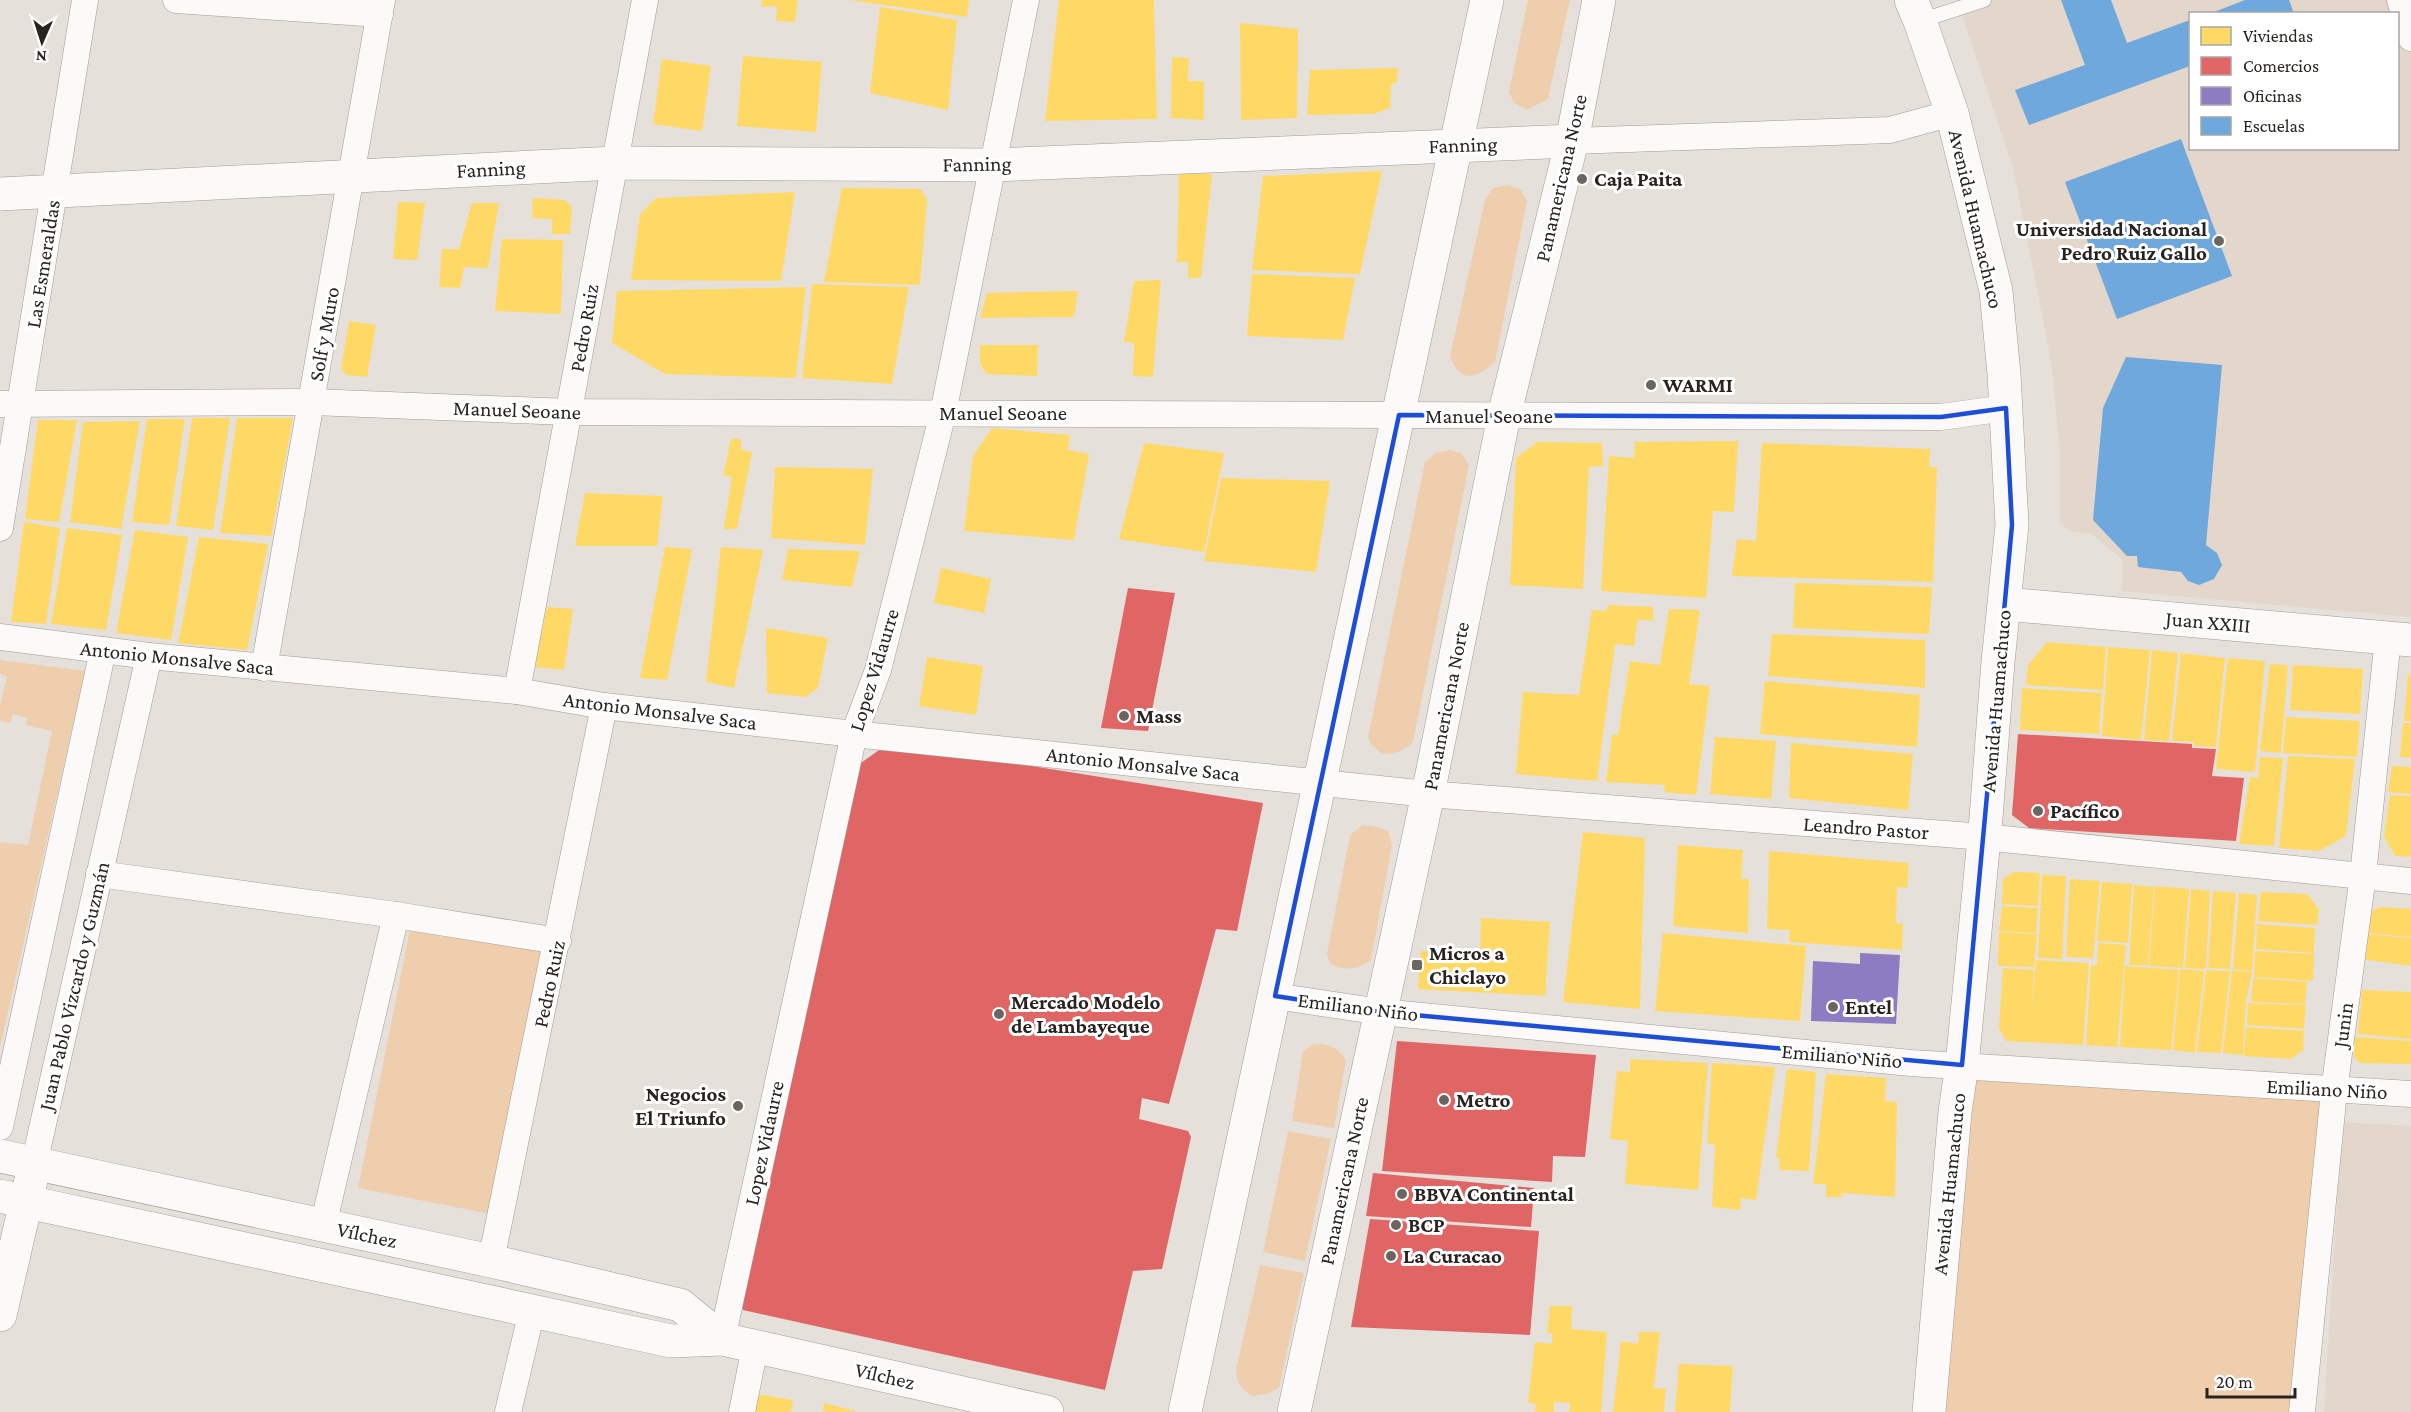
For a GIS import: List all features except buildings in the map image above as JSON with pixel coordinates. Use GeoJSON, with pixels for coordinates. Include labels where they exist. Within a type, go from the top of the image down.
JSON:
{"type":"FeatureCollection","features":[{"type":"Feature","properties":{"kind":"main road"},"geometry":{"type":"LineString","coordinates":[[1185,1412],[1487,0]]}},
{"type":"Feature","properties":{"kind":"main road","name":"Panamericana Norte"},"geometry":{"type":"LineString","coordinates":[[1294,1412],[1428,794],[1504,416],[1572,141],[1599,0]]}},
{"type":"Feature","properties":{"kind":"main road","name":"Avenida Huamachuco"},"geometry":{"type":"LineString","coordinates":[[1916,10],[1952,113],[1996,291],[2007,408],[2012,525],[1962,1065],[1955,1112],[1929,1412]]}},
{"type":"Feature","properties":{"kind":"main road","name":"Fanning"},"geometry":{"type":"LineString","coordinates":[[0,194],[615,163],[994,165],[1572,141]]}},
{"type":"Feature","properties":{"kind":"main road","name":"Juan XXIII"},"geometry":{"type":"LineString","coordinates":[[2005,604],[2400,639]]}},
{"type":"Feature","properties":{"kind":"main road","name":"Vílchez"},"geometry":{"type":"LineString","coordinates":[[0,1156],[491,1261],[680,1305],[722,1340]]}},
{"type":"Feature","properties":{"kind":"main road","name":"Juan Pablo Vizcardo y Guzmán"},"geometry":{"type":"LineString","coordinates":[[0,1316],[13,1199],[34,1164]]}},
{"type":"Feature","properties":{"kind":"main road","name":"Vílchez"},"geometry":{"type":"LineString","coordinates":[[13,1199],[671,1341],[722,1340],[1047,1412]]}},
{"type":"Feature","properties":{"kind":"street","name":"Las Esmeraldas"},"geometry":{"type":"LineString","coordinates":[[0,528],[10,404],[54,192],[85,0]]}},
{"type":"Feature","properties":{"kind":"street"},"geometry":{"type":"LineString","coordinates":[[176,0],[381,7]]}},
{"type":"Feature","properties":{"kind":"street","name":"Pedro Ruiz"},"geometry":{"type":"LineString","coordinates":[[517,691],[645,0]]}},
{"type":"Feature","properties":{"kind":"street","name":"Lopez Vidaurre"},"geometry":{"type":"LineString","coordinates":[[722,1340],[854,734],[878,670],[943,413],[1026,0]]}},
{"type":"Feature","properties":{"kind":"street"},"geometry":{"type":"LineString","coordinates":[[2400,0],[2411,38]]}},
{"type":"Feature","properties":{"kind":"street","name":"Solf y Muro"},"geometry":{"type":"LineString","coordinates":[[264,668],[381,7]]}},
{"type":"Feature","properties":{"kind":"street","name":"Fanning"},"geometry":{"type":"LineString","coordinates":[[1572,141],[1890,130],[1952,113]]}},
{"type":"Feature","properties":{"kind":"street","name":"Manuel Seoane"},"geometry":{"type":"LineString","coordinates":[[10,404],[312,402],[569,412],[1399,416],[1941,417],[2007,408]]}},
{"type":"Feature","properties":{"kind":"street","name":"Antonio Monsalve Saca"},"geometry":{"type":"LineString","coordinates":[[0,637],[149,656],[517,691],[604,706],[1321,783]]}},
{"type":"Feature","properties":{"kind":"street","name":"Junin"},"geometry":{"type":"LineString","coordinates":[[2302,1412],[2334,1091],[2363,875],[2400,639]]}},
{"type":"Feature","properties":{"kind":"street","name":"Juan Pablo Vizcardo y Guzmán"},"geometry":{"type":"LineString","coordinates":[[0,1127],[103,650]]}},
{"type":"Feature","properties":{"kind":"street","name":"Juan Pablo Vizcardo y Guzmán"},"geometry":{"type":"LineString","coordinates":[[34,1164],[149,656]]}},
{"type":"Feature","properties":{"kind":"street","name":"Pedro Ruiz"},"geometry":{"type":"LineString","coordinates":[[491,1261],[558,941],[604,706]]}},
{"type":"Feature","properties":{"kind":"street","name":"Leandro Pastor"},"geometry":{"type":"LineString","coordinates":[[1321,783],[1428,794],[1984,837],[2411,881]]}},
{"type":"Feature","properties":{"kind":"street"},"geometry":{"type":"LineString","coordinates":[[99,874],[396,915],[558,941]]}},
{"type":"Feature","properties":{"kind":"street"},"geometry":{"type":"LineString","coordinates":[[323,1226],[396,915]]}},
{"type":"Feature","properties":{"kind":"street","name":"Emiliano Niño"},"geometry":{"type":"LineString","coordinates":[[1275,996],[1381,1012],[1900,1062],[2334,1091],[2411,1094]]}},
{"type":"Feature","properties":{"kind":"street"},"geometry":{"type":"LineString","coordinates":[[508,1412],[532,1311]]}},
{"type":"Feature","properties":{"kind":"street"},"geometry":{"type":"LineString","coordinates":[[742,1412],[755,1347]]}},
{"type":"Feature","properties":{"kind":"lane"},"geometry":{"type":"LineString","coordinates":[[1916,10],[1984,0]]}},
{"type":"Feature","properties":{"kind":"highlighted area"},"geometry":{"type":"Polygon","coordinates":[[[2006,408],[2012,525],[1962,1065],[1381,1012],[1275,996],[1399,415],[1941,417],[2006,408]]]}},
{"type":"Feature","properties":{"kind":"shaded area"},"geometry":{"type":"Polygon","coordinates":[[[1528,0],[1570,0],[1548,99],[1527,110],[1514,103],[1509,92],[1528,0]]]}},
{"type":"Feature","properties":{"kind":"shaded area","name":"Universidad Nacional Pedro Ruiz Gallo"},"geometry":{"type":"Polygon","coordinates":[[[1957,0],[2411,0],[2411,617],[2122,591],[2123,560],[2092,534],[2072,532],[2060,523],[2060,455],[2052,367],[2014,171],[1957,0]]]}},
{"type":"Feature","properties":{"kind":"shaded area"},"geometry":{"type":"Polygon","coordinates":[[[1508,185],[1520,189],[1527,201],[1495,362],[1475,375],[1464,375],[1454,365],[1450,356],[1485,200],[1493,188],[1508,185]]]}},
{"type":"Feature","properties":{"kind":"shaded area"},"geometry":{"type":"Polygon","coordinates":[[[1450,450],[1461,453],[1469,465],[1413,742],[1399,751],[1382,754],[1371,744],[1368,737],[1425,462],[1436,453],[1450,450]]]}},
{"type":"Feature","properties":{"kind":"shaded area"},"geometry":{"type":"Polygon","coordinates":[[[0,660],[85,671],[0,1047],[0,842],[28,845],[52,731],[26,725],[27,718],[13,714],[10,723],[0,721],[0,706],[7,676],[0,674],[0,660]]]}},
{"type":"Feature","properties":{"kind":"shaded area"},"geometry":{"type":"Polygon","coordinates":[[[1363,825],[1388,831],[1392,845],[1371,960],[1356,968],[1341,968],[1330,964],[1327,954],[1350,835],[1363,825]]]}},
{"type":"Feature","properties":{"kind":"shaded area"},"geometry":{"type":"Polygon","coordinates":[[[410,930],[552,952],[496,1215],[358,1188],[410,930]]]}},
{"type":"Feature","properties":{"kind":"shaded area"},"geometry":{"type":"Polygon","coordinates":[[[1314,1044],[1333,1047],[1346,1060],[1334,1128],[1292,1121],[1303,1051],[1314,1044]]]}},
{"type":"Feature","properties":{"kind":"shaded area"},"geometry":{"type":"Polygon","coordinates":[[[1962,1065],[2334,1091],[2302,1412],[1929,1412],[1962,1065]]]}},
{"type":"Feature","properties":{"kind":"shaded area"},"geometry":{"type":"Polygon","coordinates":[[[2342,1122],[2411,1126],[2411,1412],[2324,1412],[2342,1122]]]}},
{"type":"Feature","properties":{"kind":"shaded area"},"geometry":{"type":"Polygon","coordinates":[[[1288,1131],[1331,1139],[1305,1261],[1263,1252],[1288,1131]]]}},
{"type":"Feature","properties":{"kind":"shaded area"},"geometry":{"type":"Polygon","coordinates":[[[1260,1265],[1304,1273],[1279,1388],[1267,1394],[1252,1396],[1240,1385],[1236,1369],[1260,1265]]]}},
{"type":"Feature","properties":{"kind":"place","name":"Caja Paita"},"geometry":{"type":"Point","coordinates":[1582,179]}},
{"type":"Feature","properties":{"kind":"place","name":"Universidad Nacional Pedro Ruiz Gallo"},"geometry":{"type":"Point","coordinates":[2219,241]}},
{"type":"Feature","properties":{"kind":"place","name":"WARMI"},"geometry":{"type":"Point","coordinates":[1651,385]}},
{"type":"Feature","properties":{"kind":"place","name":"Mass"},"geometry":{"type":"Point","coordinates":[1124,716]}},
{"type":"Feature","properties":{"kind":"place","name":"Pacífico"},"geometry":{"type":"Point","coordinates":[2038,811]}},
{"type":"Feature","properties":{"kind":"place","name":"Micros a Chiclayo"},"geometry":{"type":"Point","coordinates":[1417,965]}},
{"type":"Feature","properties":{"kind":"place","name":"Entel"},"geometry":{"type":"Point","coordinates":[1833,1007]}},
{"type":"Feature","properties":{"kind":"place","name":"Mercado Modelo de Lambayeque"},"geometry":{"type":"Point","coordinates":[999,1014]}},
{"type":"Feature","properties":{"kind":"place","name":"Metro"},"geometry":{"type":"Point","coordinates":[1444,1100]}},
{"type":"Feature","properties":{"kind":"place","name":"Negocios El Triunfo"},"geometry":{"type":"Point","coordinates":[738,1106]}},
{"type":"Feature","properties":{"kind":"place","name":"BBVA Continental"},"geometry":{"type":"Point","coordinates":[1402,1194]}},
{"type":"Feature","properties":{"kind":"place","name":"BCP"},"geometry":{"type":"Point","coordinates":[1396,1225]}},
{"type":"Feature","properties":{"kind":"place","name":"La Curacao"},"geometry":{"type":"Point","coordinates":[1391,1256]}}]}
